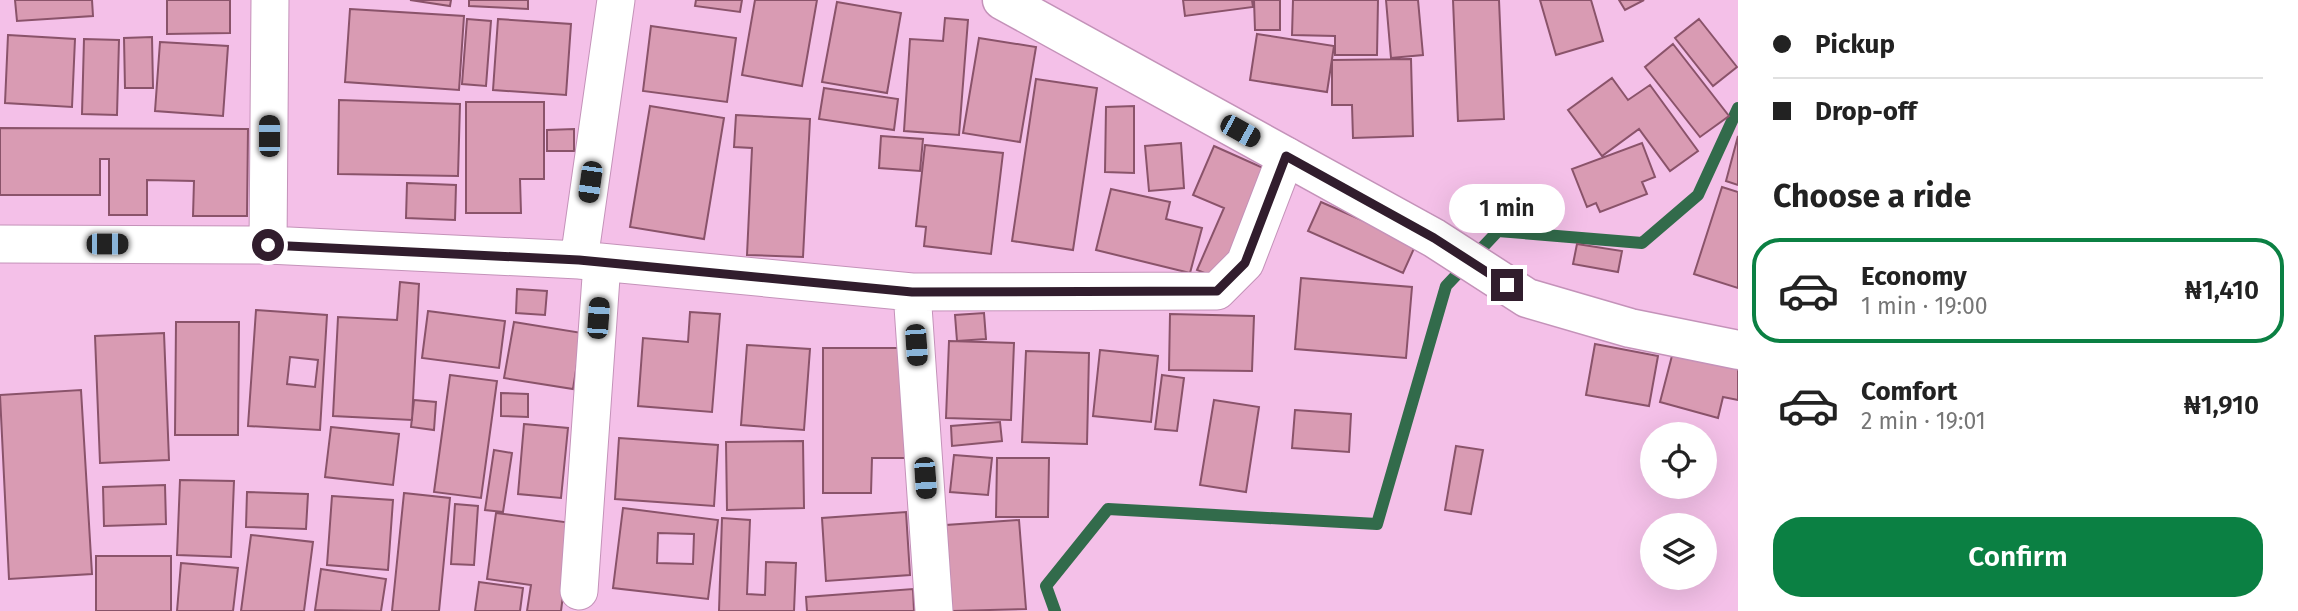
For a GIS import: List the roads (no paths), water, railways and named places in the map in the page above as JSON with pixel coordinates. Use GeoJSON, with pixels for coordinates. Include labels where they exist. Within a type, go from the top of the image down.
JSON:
{"type":"FeatureCollection","features":[{"type":"Feature","properties":{"kind":"street"},"geometry":{"type":"LineString","coordinates":[[268,245],[270,0]]}},
{"type":"Feature","properties":{"kind":"street"},"geometry":{"type":"LineString","coordinates":[[579,592],[591,262],[616,0]]}},
{"type":"Feature","properties":{"kind":"street"},"geometry":{"type":"LineString","coordinates":[[1002,0],[1286,156],[1475,264],[1527,298],[1630,328],[1738,350]]}},
{"type":"Feature","properties":{"kind":"street"},"geometry":{"type":"LineString","coordinates":[[0,244],[268,245],[591,262],[912,292],[1217,291],[1245,263],[1286,156]]}},
{"type":"Feature","properties":{"kind":"street"},"geometry":{"type":"LineString","coordinates":[[912,292],[933,611]]}},
{"type":"Feature","properties":{"kind":"waterway"},"geometry":{"type":"LineString","coordinates":[[1055,611],[1046,586],[1108,509],[1377,524],[1446,286],[1498,231],[1642,243],[1698,195],[1738,108]]}}]}
